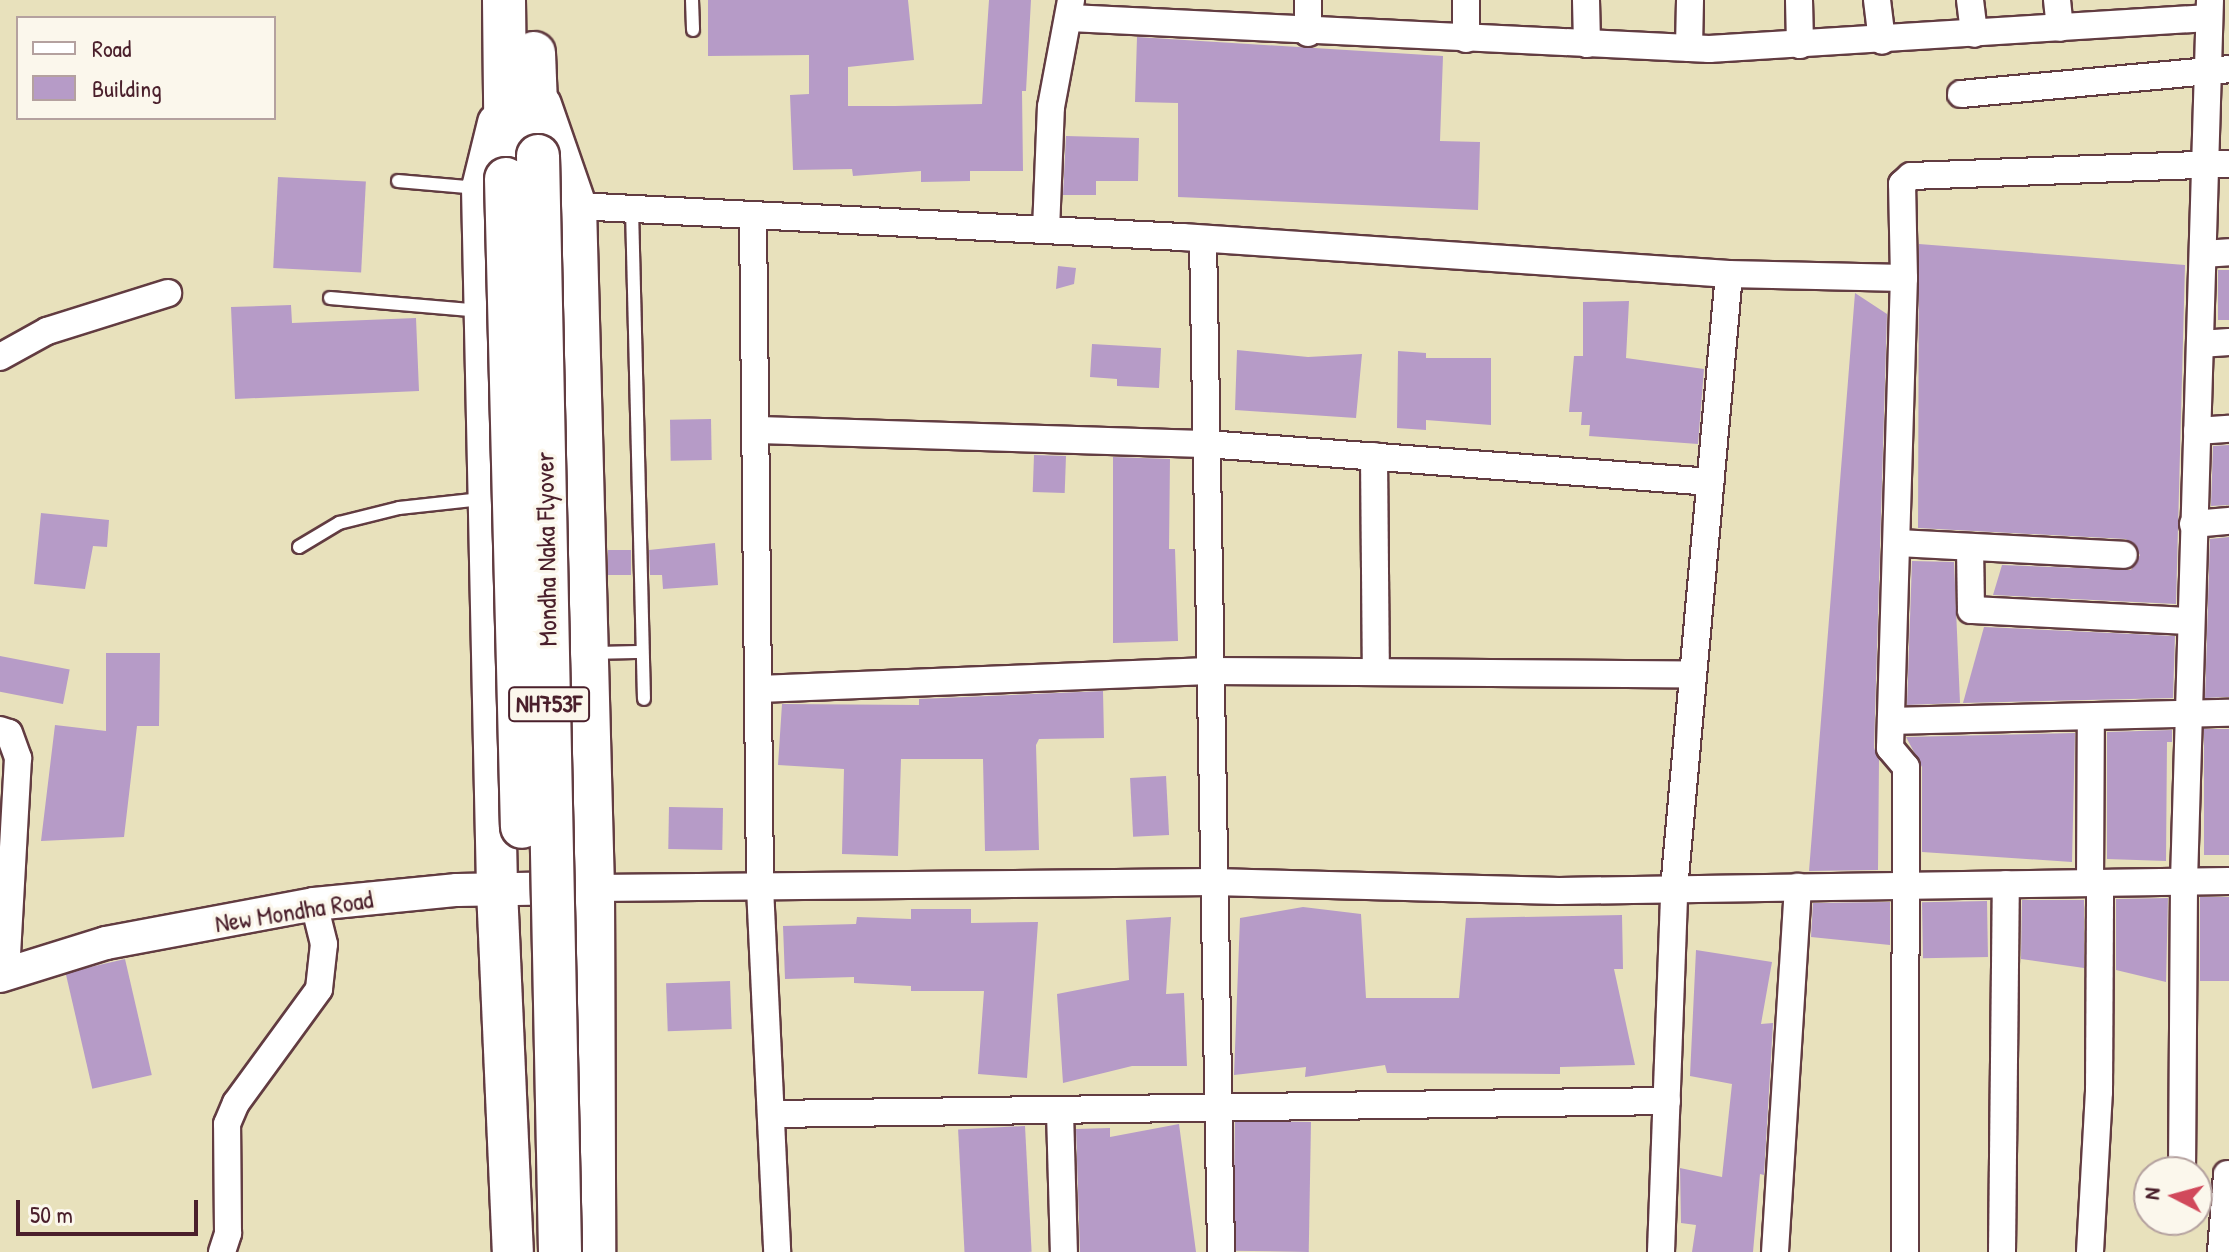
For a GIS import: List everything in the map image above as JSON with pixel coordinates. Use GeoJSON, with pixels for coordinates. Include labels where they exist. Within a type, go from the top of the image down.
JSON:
{"type":"FeatureCollection","features":[{"type":"Feature","properties":{"kind":"highway","name":"NH753F"},"geometry":{"type":"LineString","coordinates":[[504,0],[520,88]]}},
{"type":"Feature","properties":{"kind":"highway","name":"NH753F"},"geometry":{"type":"LineString","coordinates":[[520,88],[532,0]]}},
{"type":"Feature","properties":{"kind":"highway","name":"Mondha Naka Flyover"},"geometry":{"type":"LineString","coordinates":[[520,88],[508,174],[533,1252]]}},
{"type":"Feature","properties":{"kind":"highway","name":"Mondha Naka Flyover"},"geometry":{"type":"LineString","coordinates":[[508,174],[560,1252]]}},
{"type":"Feature","properties":{"kind":"main road"},"geometry":{"type":"LineString","coordinates":[[520,88],[576,206],[594,888],[595,1252]]}},
{"type":"Feature","properties":{"kind":"main road"},"geometry":{"type":"LineString","coordinates":[[508,174],[484,311],[497,889],[513,1252]]}},
{"type":"Feature","properties":{"kind":"street"},"geometry":{"type":"LineString","coordinates":[[1308,0],[1308,33]]}},
{"type":"Feature","properties":{"kind":"street"},"geometry":{"type":"LineString","coordinates":[[1466,0],[1466,39]]}},
{"type":"Feature","properties":{"kind":"street"},"geometry":{"type":"LineString","coordinates":[[1586,0],[1587,44]]}},
{"type":"Feature","properties":{"kind":"street"},"geometry":{"type":"LineString","coordinates":[[1689,48],[1690,0]]}},
{"type":"Feature","properties":{"kind":"street"},"geometry":{"type":"LineString","coordinates":[[1799,0],[1800,45]]}},
{"type":"Feature","properties":{"kind":"street"},"geometry":{"type":"LineString","coordinates":[[1877,0],[1882,41]]}},
{"type":"Feature","properties":{"kind":"street"},"geometry":{"type":"LineString","coordinates":[[1970,0],[1974,34]]}},
{"type":"Feature","properties":{"kind":"street"},"geometry":{"type":"LineString","coordinates":[[2057,0],[2060,28]]}},
{"type":"Feature","properties":{"kind":"street"},"geometry":{"type":"LineString","coordinates":[[1046,230],[1051,107],[1070,9],[1308,33],[1689,48],[1882,41],[2060,28],[2143,11],[2210,9],[2219,70],[2216,253],[2200,344],[2193,524],[2184,881],[2182,1156]]}},
{"type":"Feature","properties":{"kind":"street"},"geometry":{"type":"LineString","coordinates":[[1961,94],[2219,70]]}},
{"type":"Feature","properties":{"kind":"street"},"geometry":{"type":"LineString","coordinates":[[1905,1252],[1909,1093],[1902,886],[1906,767],[1890,748],[1904,278],[1902,184],[1911,176],[2218,165]]}},
{"type":"Feature","properties":{"kind":"street"},"geometry":{"type":"LineString","coordinates":[[576,206],[1203,239],[1729,274],[1904,278]]}},
{"type":"Feature","properties":{"kind":"street"},"geometry":{"type":"LineString","coordinates":[[753,215],[760,887],[777,1252]]}},
{"type":"Feature","properties":{"kind":"street"},"geometry":{"type":"LineString","coordinates":[[1203,239],[1221,1252]]}},
{"type":"Feature","properties":{"kind":"street"},"geometry":{"type":"LineString","coordinates":[[1661,1252],[1674,889],[1729,274]]}},
{"type":"Feature","properties":{"kind":"street"},"geometry":{"type":"LineString","coordinates":[[0,357],[47,331],[168,293]]}},
{"type":"Feature","properties":{"kind":"street"},"geometry":{"type":"LineString","coordinates":[[2200,344],[2229,342]]}},
{"type":"Feature","properties":{"kind":"street"},"geometry":{"type":"LineString","coordinates":[[2197,431],[2229,429]]}},
{"type":"Feature","properties":{"kind":"street"},"geometry":{"type":"LineString","coordinates":[[756,430],[1206,444],[1711,482]]}},
{"type":"Feature","properties":{"kind":"street"},"geometry":{"type":"LineString","coordinates":[[1374,456],[1376,672]]}},
{"type":"Feature","properties":{"kind":"street"},"geometry":{"type":"LineString","coordinates":[[2193,524],[2229,521]]}},
{"type":"Feature","properties":{"kind":"street"},"geometry":{"type":"LineString","coordinates":[[1897,543],[2124,555]]}},
{"type":"Feature","properties":{"kind":"street"},"geometry":{"type":"LineString","coordinates":[[1970,547],[1971,610],[2190,621]]}},
{"type":"Feature","properties":{"kind":"street"},"geometry":{"type":"LineString","coordinates":[[759,689],[1209,671],[1693,674]]}},
{"type":"Feature","properties":{"kind":"street"},"geometry":{"type":"LineString","coordinates":[[1891,721],[2229,713]]}},
{"type":"Feature","properties":{"kind":"street"},"geometry":{"type":"LineString","coordinates":[[2090,1252],[2099,1092],[2091,717]]}},
{"type":"Feature","properties":{"kind":"street"},"geometry":{"type":"LineString","coordinates":[[0,730],[9,733],[18,758],[3,975]]}},
{"type":"Feature","properties":{"kind":"street"},"geometry":{"type":"LineString","coordinates":[[594,888],[1213,882],[1674,889],[2229,881]]}},
{"type":"Feature","properties":{"kind":"street"},"geometry":{"type":"LineString","coordinates":[[2002,1252],[2006,884]]}},
{"type":"Feature","properties":{"kind":"street"},"geometry":{"type":"LineString","coordinates":[[1775,1252],[1798,887]]}},
{"type":"Feature","properties":{"kind":"street","name":"New Mondha Road"},"geometry":{"type":"LineString","coordinates":[[3,975],[106,943],[314,904],[497,889],[594,888]]}},
{"type":"Feature","properties":{"kind":"street"},"geometry":{"type":"LineString","coordinates":[[222,1252],[228,1233],[227,1124],[236,1103],[319,989],[324,944],[314,904]]}},
{"type":"Feature","properties":{"kind":"street"},"geometry":{"type":"LineString","coordinates":[[771,1114],[1217,1110],[1667,1101]]}},
{"type":"Feature","properties":{"kind":"street"},"geometry":{"type":"LineString","coordinates":[[1060,1112],[1064,1252]]}},
{"type":"Feature","properties":{"kind":"street"},"geometry":{"type":"LineString","coordinates":[[2221,1252],[2227,1174]]}},
{"type":"Feature","properties":{"kind":"lane"},"geometry":{"type":"LineString","coordinates":[[692,0],[693,30]]}},
{"type":"Feature","properties":{"kind":"lane"},"geometry":{"type":"LineString","coordinates":[[398,181],[508,174]]}},
{"type":"Feature","properties":{"kind":"lane"},"geometry":{"type":"LineString","coordinates":[[632,209],[644,699]]}},
{"type":"Feature","properties":{"kind":"lane"},"geometry":{"type":"LineString","coordinates":[[330,298],[484,311]]}},
{"type":"Feature","properties":{"kind":"lane"},"geometry":{"type":"LineString","coordinates":[[299,547],[339,523],[399,508],[489,498]]}},
{"type":"Feature","properties":{"kind":"lane"},"geometry":{"type":"LineString","coordinates":[[588,653],[642,652]]}},
{"type":"Feature","properties":{"kind":"building"},"geometry":{"type":"Polygon","coordinates":[[[708,0],[908,0],[914,60],[848,67],[848,106],[895,106],[982,104],[989,0],[1031,0],[1026,91],[1022,91],[1023,171],[970,171],[970,181],[921,182],[921,171],[853,176],[852,169],[793,170],[790,95],[809,94],[809,55],[708,56],[708,0]]]}},
{"type":"Feature","properties":{"kind":"building"},"geometry":{"type":"Polygon","coordinates":[[[1137,37],[1443,56],[1440,141],[1480,142],[1478,210],[1178,197],[1178,103],[1135,102],[1137,37]]]}},
{"type":"Feature","properties":{"kind":"building"},"geometry":{"type":"Polygon","coordinates":[[[1066,136],[1139,138],[1138,181],[1096,181],[1096,195],[1063,195],[1066,136]]]}},
{"type":"Feature","properties":{"kind":"building"},"geometry":{"type":"Polygon","coordinates":[[[278,177],[366,182],[361,272],[273,268],[278,177]]]}},
{"type":"Feature","properties":{"kind":"building"},"geometry":{"type":"Polygon","coordinates":[[[1919,244],[2185,265],[2176,604],[1993,595],[2002,565],[2131,570],[2140,555],[2126,539],[1918,528],[1919,244]]]}},
{"type":"Feature","properties":{"kind":"building"},"geometry":{"type":"Polygon","coordinates":[[[1058,266],[1076,268],[1074,284],[1056,289],[1058,266]]]}},
{"type":"Feature","properties":{"kind":"building"},"geometry":{"type":"Polygon","coordinates":[[[2218,270],[2229,270],[2229,320],[2218,320],[2218,270]]]}},
{"type":"Feature","properties":{"kind":"building"},"geometry":{"type":"Polygon","coordinates":[[[1855,293],[1887,314],[1874,748],[1879,760],[1878,870],[1809,871],[1855,293]]]}},
{"type":"Feature","properties":{"kind":"building"},"geometry":{"type":"Polygon","coordinates":[[[1629,301],[1626,358],[1704,369],[1698,444],[1589,436],[1590,425],[1581,425],[1582,412],[1569,412],[1574,356],[1583,356],[1583,302],[1629,301]]]}},
{"type":"Feature","properties":{"kind":"building"},"geometry":{"type":"Polygon","coordinates":[[[291,305],[292,323],[416,318],[419,391],[235,399],[231,307],[291,305]]]}},
{"type":"Feature","properties":{"kind":"building"},"geometry":{"type":"Polygon","coordinates":[[[1092,344],[1161,348],[1159,388],[1117,386],[1117,379],[1090,377],[1092,344]]]}},
{"type":"Feature","properties":{"kind":"building"},"geometry":{"type":"Polygon","coordinates":[[[1237,350],[1308,357],[1362,354],[1356,418],[1235,410],[1237,350]]]}},
{"type":"Feature","properties":{"kind":"building"},"geometry":{"type":"Polygon","coordinates":[[[1398,351],[1426,353],[1426,358],[1491,358],[1491,425],[1426,420],[1426,430],[1397,428],[1398,351]]]}},
{"type":"Feature","properties":{"kind":"building"},"geometry":{"type":"Polygon","coordinates":[[[711,419],[712,460],[671,461],[670,420],[711,419]]]}},
{"type":"Feature","properties":{"kind":"building"},"geometry":{"type":"Polygon","coordinates":[[[2229,445],[2229,505],[2211,506],[2213,446],[2229,445]]]}},
{"type":"Feature","properties":{"kind":"building"},"geometry":{"type":"Polygon","coordinates":[[[1034,455],[1066,456],[1065,493],[1033,492],[1034,455]]]}},
{"type":"Feature","properties":{"kind":"building"},"geometry":{"type":"Polygon","coordinates":[[[1113,457],[1170,459],[1169,549],[1175,549],[1178,641],[1113,643],[1113,457]]]}},
{"type":"Feature","properties":{"kind":"building"},"geometry":{"type":"Polygon","coordinates":[[[41,513],[109,520],[107,547],[93,546],[85,589],[34,584],[41,513]]]}},
{"type":"Feature","properties":{"kind":"building"},"geometry":{"type":"Polygon","coordinates":[[[2229,537],[2229,697],[2205,698],[2210,539],[2229,537]]]}},
{"type":"Feature","properties":{"kind":"building"},"geometry":{"type":"Polygon","coordinates":[[[715,543],[718,585],[663,589],[662,575],[650,575],[649,550],[715,543]]]}},
{"type":"Feature","properties":{"kind":"building"},"geometry":{"type":"Polygon","coordinates":[[[608,550],[631,550],[631,575],[608,575],[608,550]]]}},
{"type":"Feature","properties":{"kind":"building"},"geometry":{"type":"Polygon","coordinates":[[[1912,561],[1954,562],[1960,703],[1907,705],[1912,561]]]}},
{"type":"Feature","properties":{"kind":"building"},"geometry":{"type":"Polygon","coordinates":[[[1984,627],[2175,636],[2173,698],[1963,703],[1984,627]]]}},
{"type":"Feature","properties":{"kind":"building"},"geometry":{"type":"Polygon","coordinates":[[[106,653],[160,653],[159,726],[137,726],[124,837],[41,841],[55,725],[106,731],[106,653]]]}},
{"type":"Feature","properties":{"kind":"building"},"geometry":{"type":"Polygon","coordinates":[[[0,656],[70,670],[63,704],[0,692],[0,656]]]}},
{"type":"Feature","properties":{"kind":"building"},"geometry":{"type":"Polygon","coordinates":[[[1103,691],[1104,738],[1039,739],[1036,745],[1039,850],[985,851],[983,759],[901,759],[898,856],[842,854],[844,769],[778,765],[782,704],[919,705],[919,699],[1103,691]]]}},
{"type":"Feature","properties":{"kind":"building"},"geometry":{"type":"Polygon","coordinates":[[[2204,729],[2229,729],[2229,855],[2204,855],[2204,729]]]}},
{"type":"Feature","properties":{"kind":"building"},"geometry":{"type":"Polygon","coordinates":[[[2172,730],[2172,742],[2167,742],[2166,861],[2107,859],[2107,732],[2172,730]]]}},
{"type":"Feature","properties":{"kind":"building"},"geometry":{"type":"Polygon","coordinates":[[[2075,733],[2072,862],[1922,852],[1922,767],[1906,737],[2075,733]]]}},
{"type":"Feature","properties":{"kind":"building"},"geometry":{"type":"Polygon","coordinates":[[[1166,776],[1169,835],[1133,837],[1130,778],[1166,776]]]}},
{"type":"Feature","properties":{"kind":"building"},"geometry":{"type":"Polygon","coordinates":[[[669,807],[723,808],[722,850],[668,849],[669,807]]]}},
{"type":"Feature","properties":{"kind":"building"},"geometry":{"type":"Polygon","coordinates":[[[2200,897],[2229,897],[2229,981],[2200,981],[2200,897]]]}},
{"type":"Feature","properties":{"kind":"building"},"geometry":{"type":"Polygon","coordinates":[[[2168,898],[2166,982],[2116,970],[2116,899],[2168,898]]]}},
{"type":"Feature","properties":{"kind":"building"},"geometry":{"type":"Polygon","coordinates":[[[2022,900],[2084,900],[2084,968],[2021,959],[2022,900]]]}},
{"type":"Feature","properties":{"kind":"building"},"geometry":{"type":"Polygon","coordinates":[[[1987,901],[1988,957],[1923,958],[1922,902],[1987,901]]]}},
{"type":"Feature","properties":{"kind":"building"},"geometry":{"type":"Polygon","coordinates":[[[1890,902],[1890,945],[1811,937],[1813,903],[1890,902]]]}},
{"type":"Feature","properties":{"kind":"building"},"geometry":{"type":"Polygon","coordinates":[[[1303,907],[1361,914],[1366,998],[1459,998],[1466,918],[1622,915],[1623,969],[1614,969],[1635,1065],[1560,1067],[1560,1074],[1387,1073],[1385,1065],[1305,1077],[1306,1067],[1234,1075],[1240,918],[1303,907]]]}},
{"type":"Feature","properties":{"kind":"building"},"geometry":{"type":"Polygon","coordinates":[[[911,909],[971,909],[971,923],[1038,922],[1027,1078],[978,1074],[984,991],[911,991],[911,986],[854,983],[854,977],[785,979],[783,926],[856,924],[857,917],[911,919],[911,909]]]}},
{"type":"Feature","properties":{"kind":"building"},"geometry":{"type":"Polygon","coordinates":[[[1171,917],[1166,994],[1184,993],[1187,1066],[1132,1066],[1063,1083],[1057,994],[1129,980],[1126,920],[1171,917]]]}},
{"type":"Feature","properties":{"kind":"building"},"geometry":{"type":"Polygon","coordinates":[[[1696,950],[1772,962],[1761,1024],[1773,1023],[1764,1175],[1760,1174],[1753,1252],[1692,1252],[1696,1225],[1681,1223],[1680,1168],[1722,1177],[1732,1084],[1690,1076],[1696,950]]]}},
{"type":"Feature","properties":{"kind":"building"},"geometry":{"type":"Polygon","coordinates":[[[125,959],[152,1075],[92,1089],[66,973],[125,959]]]}},
{"type":"Feature","properties":{"kind":"building"},"geometry":{"type":"Polygon","coordinates":[[[730,981],[732,1029],[668,1031],[666,983],[730,981]]]}},
{"type":"Feature","properties":{"kind":"building"},"geometry":{"type":"Polygon","coordinates":[[[1235,1121],[1311,1122],[1309,1252],[1233,1251],[1235,1121]]]}},
{"type":"Feature","properties":{"kind":"building"},"geometry":{"type":"Polygon","coordinates":[[[1179,1124],[1196,1252],[1080,1252],[1076,1129],[1110,1128],[1110,1137],[1179,1124]]]}},
{"type":"Feature","properties":{"kind":"building"},"geometry":{"type":"Polygon","coordinates":[[[1025,1126],[1032,1252],[965,1252],[958,1130],[1025,1126]]]}}]}
